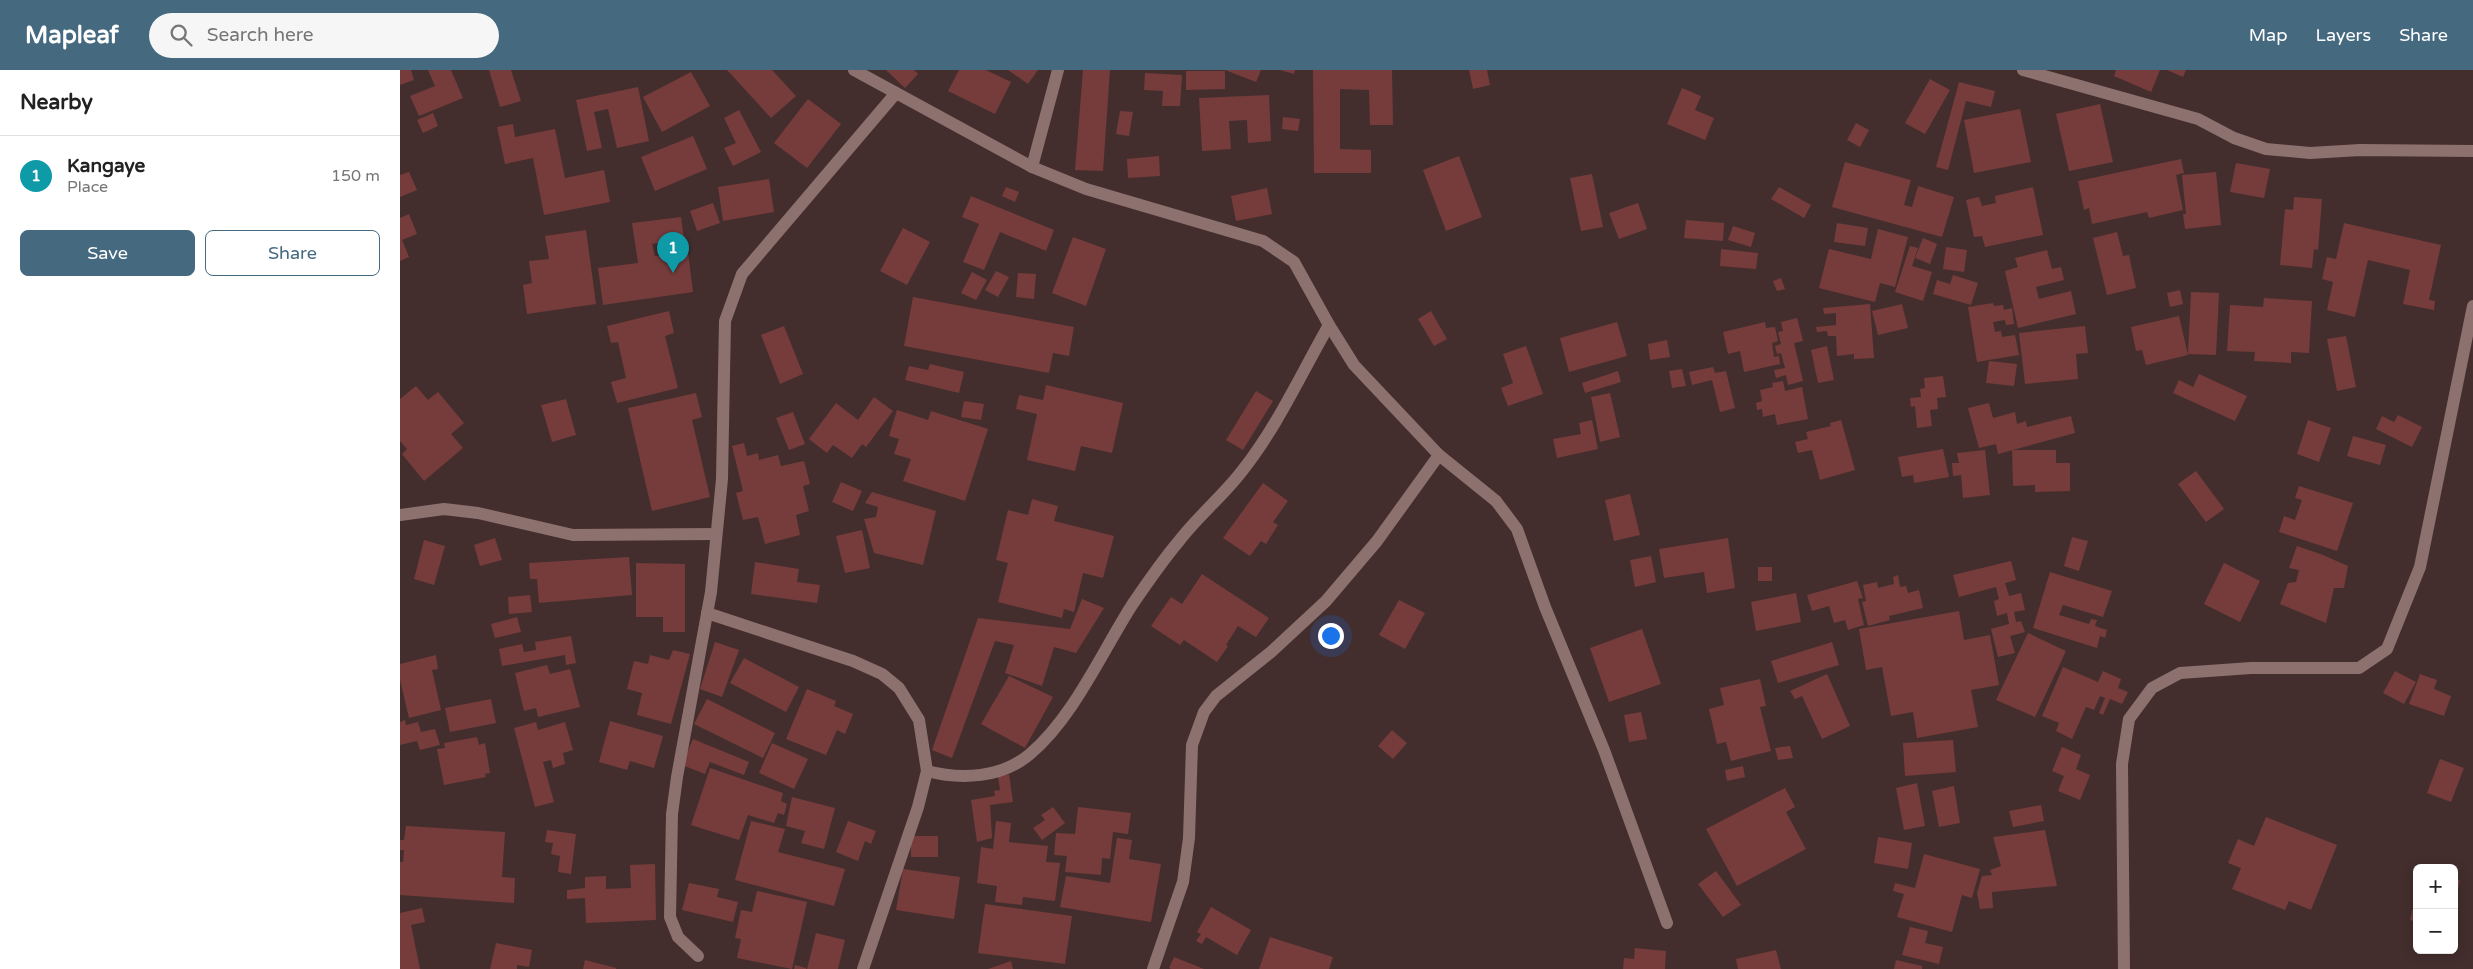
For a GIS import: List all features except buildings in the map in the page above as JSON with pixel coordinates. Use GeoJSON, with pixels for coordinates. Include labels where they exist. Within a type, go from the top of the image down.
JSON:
{"type":"FeatureCollection","features":[{"type":"Feature","properties":{"kind":"street"},"geometry":{"type":"LineString","coordinates":[[854,70],[1032,167],[1086,189],[1263,241],[1294,262],[1328,325],[1354,364],[1439,455],[1496,502],[1518,529],[1545,607],[1604,750],[1667,923]]}},
{"type":"Feature","properties":{"kind":"street"},"geometry":{"type":"LineString","coordinates":[[1032,167],[1058,70]]}},
{"type":"Feature","properties":{"kind":"street"},"geometry":{"type":"LineString","coordinates":[[2023,70],[2198,119],[2234,138],[2266,149],[2310,153],[2360,150],[2473,151]]}},
{"type":"Feature","properties":{"kind":"street"},"geometry":{"type":"LineString","coordinates":[[698,956],[678,937],[670,918],[672,814],[707,614],[722,479],[725,320],[742,274],[896,93]]}},
{"type":"Feature","properties":{"kind":"street"},"geometry":{"type":"LineString","coordinates":[[2124,969],[2122,764],[2128,719],[2152,688],[2180,673],[2251,668],[2359,668],[2387,649],[2420,567],[2473,306]]}},
{"type":"Feature","properties":{"kind":"street"},"geometry":{"type":"LineString","coordinates":[[927,771],[948,777],[970,776],[1012,767],[1031,754],[1062,719],[1132,605],[1179,540],[1242,471],[1272,426],[1328,325]]}},
{"type":"Feature","properties":{"kind":"street"},"geometry":{"type":"LineString","coordinates":[[1153,969],[1183,882],[1189,838],[1192,745],[1204,712],[1216,696],[1271,652],[1326,601],[1377,541],[1439,455]]}},
{"type":"Feature","properties":{"kind":"street"},"geometry":{"type":"LineString","coordinates":[[400,515],[444,509],[478,513],[572,535],[716,534]]}},
{"type":"Feature","properties":{"kind":"street"},"geometry":{"type":"LineString","coordinates":[[707,614],[844,658],[882,674],[899,688],[919,720],[927,771],[918,807],[863,969]]}},
{"type":"Feature","properties":{"kind":"place","name":"Kangaye"},"geometry":{"type":"Point","coordinates":[673,273]}}]}
